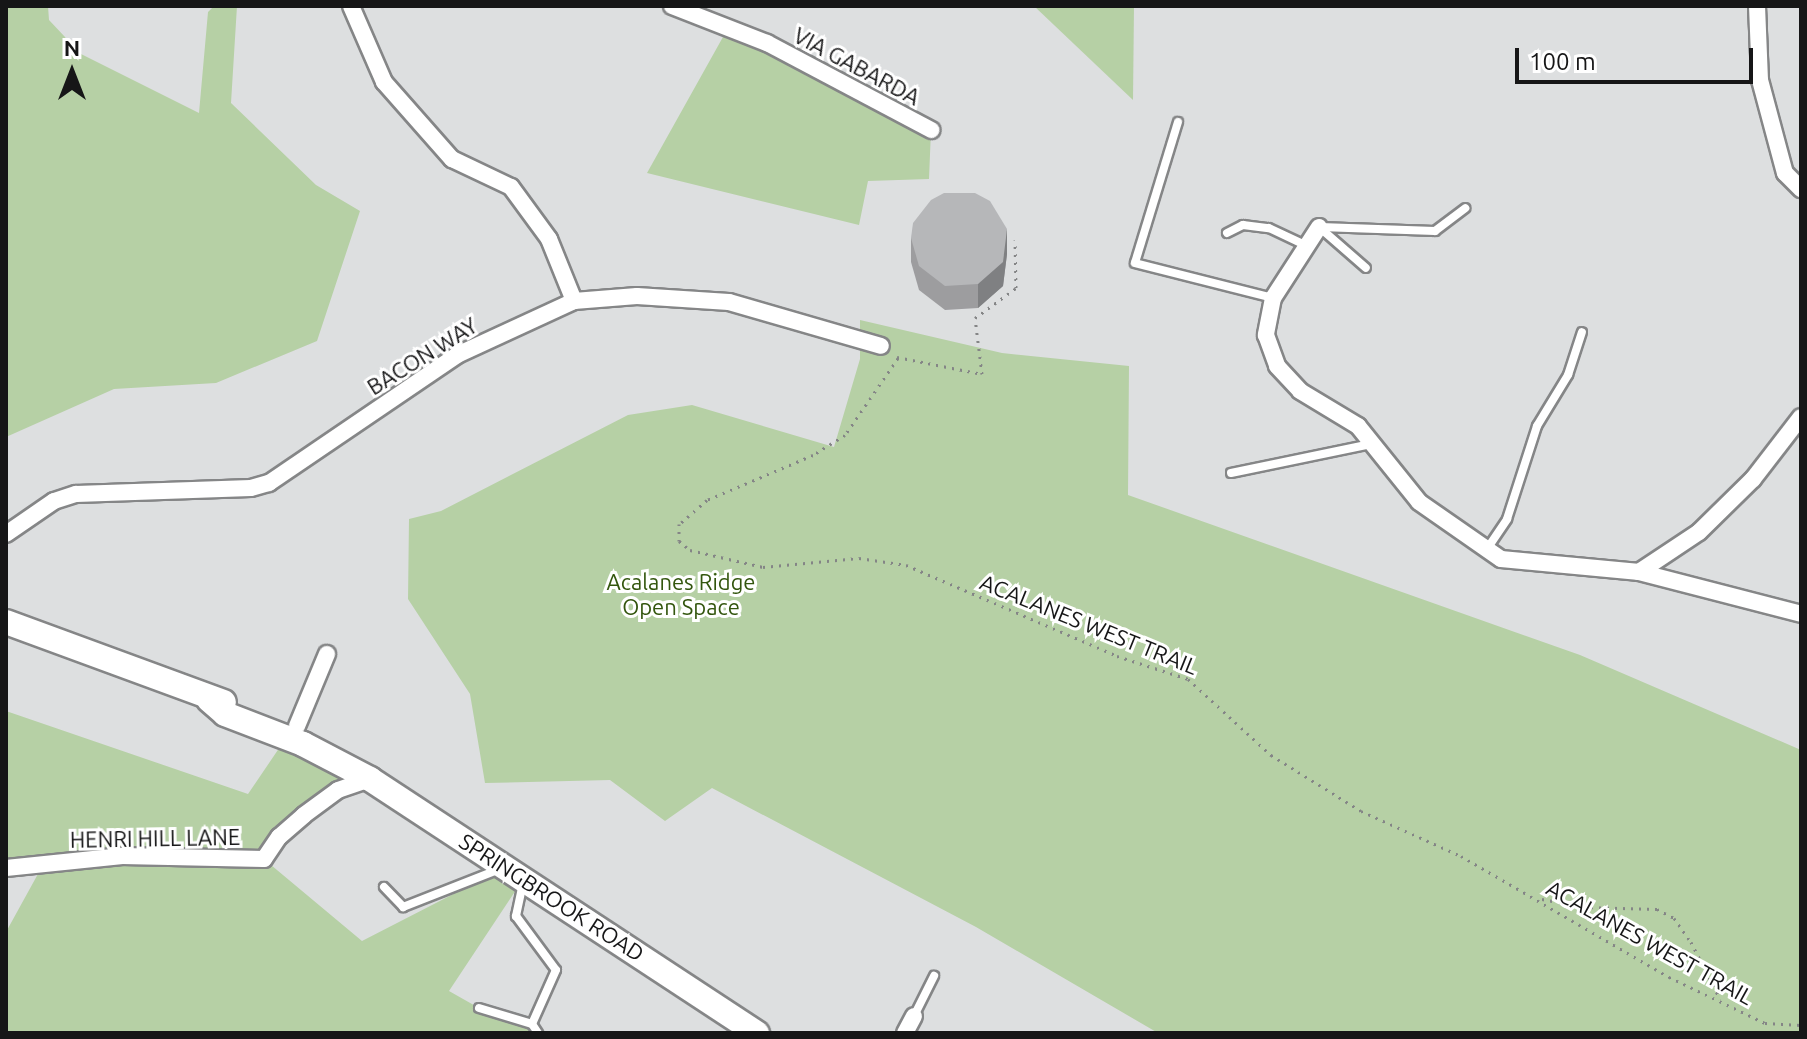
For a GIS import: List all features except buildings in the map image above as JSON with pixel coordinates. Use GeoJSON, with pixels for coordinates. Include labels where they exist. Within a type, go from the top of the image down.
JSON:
{"type":"FeatureCollection","features":[{"type":"Feature","properties":{"kind":"street"},"geometry":{"type":"LineString","coordinates":[[351,6],[384,82],[452,159],[511,187],[549,239],[574,301]]}},
{"type":"Feature","properties":{"kind":"street","name":"VIA GABARDA"},"geometry":{"type":"LineString","coordinates":[[672,6],[767,43],[931,130]]}},
{"type":"Feature","properties":{"kind":"street"},"geometry":{"type":"LineString","coordinates":[[1757,6],[1760,80],[1785,173],[1801,189]]}},
{"type":"Feature","properties":{"kind":"street"},"geometry":{"type":"LineString","coordinates":[[1319,227],[1273,298],[1266,335],[1277,366],[1300,391],[1358,426],[1419,502],[1501,559],[1541,566],[1639,572],[1801,614]]}},
{"type":"Feature","properties":{"kind":"street","name":"BACON WAY"},"geometry":{"type":"LineString","coordinates":[[6,534],[54,501],[76,494],[251,488],[269,483],[457,355],[574,301],[637,296],[729,302],[881,346]]}},
{"type":"Feature","properties":{"kind":"street"},"geometry":{"type":"LineString","coordinates":[[1639,572],[1699,532],[1753,479],[1801,417]]}},
{"type":"Feature","properties":{"kind":"street","name":"SPRINGBROOK ROAD"},"geometry":{"type":"LineString","coordinates":[[6,622],[209,700],[297,726],[345,764],[757,1033]]}},
{"type":"Feature","properties":{"kind":"street"},"geometry":{"type":"LineString","coordinates":[[297,726],[327,654]]}},
{"type":"Feature","properties":{"kind":"street","name":"SPRINGBROOK ROAD"},"geometry":{"type":"LineString","coordinates":[[209,700],[225,714],[345,764]]}},
{"type":"Feature","properties":{"kind":"street","name":"HENRI HILL LANE"},"geometry":{"type":"LineString","coordinates":[[6,868],[122,856],[264,859],[279,837],[304,815],[338,790],[370,779]]}},
{"type":"Feature","properties":{"kind":"street"},"geometry":{"type":"LineString","coordinates":[[905,1033],[914,1016]]}},
{"type":"Feature","properties":{"kind":"lane"},"geometry":{"type":"LineString","coordinates":[[1178,122],[1135,263],[1273,298]]}},
{"type":"Feature","properties":{"kind":"lane"},"geometry":{"type":"LineString","coordinates":[[1319,227],[1435,231],[1465,208]]}},
{"type":"Feature","properties":{"kind":"lane"},"geometry":{"type":"LineString","coordinates":[[1227,233],[1243,225],[1269,228],[1307,246]]}},
{"type":"Feature","properties":{"kind":"lane"},"geometry":{"type":"LineString","coordinates":[[1319,227],[1366,268]]}},
{"type":"Feature","properties":{"kind":"lane"},"geometry":{"type":"LineString","coordinates":[[1487,549],[1507,519],[1537,426],[1568,375],[1582,332]]}},
{"type":"Feature","properties":{"kind":"lane"},"geometry":{"type":"LineString","coordinates":[[1231,473],[1372,444]]}},
{"type":"Feature","properties":{"kind":"lane"},"geometry":{"type":"LineString","coordinates":[[384,887],[403,907],[515,873],[516,916],[556,970],[532,1024]]}},
{"type":"Feature","properties":{"kind":"lane"},"geometry":{"type":"LineString","coordinates":[[914,1016],[934,976]]}},
{"type":"Feature","properties":{"kind":"lane"},"geometry":{"type":"LineString","coordinates":[[479,1008],[532,1024],[538,1033]]}},
{"type":"Feature","properties":{"kind":"path","name":"ACALANES WEST TRAIL"},"geometry":{"type":"LineString","coordinates":[[1015,240],[1016,288],[975,318],[982,374],[898,358],[845,435],[813,455],[707,500],[679,524],[679,541],[690,550],[763,567],[859,558],[906,565],[1117,656],[1188,679],[1271,755],[1361,811],[1539,899],[1765,1023],[1801,1025]]}},
{"type":"Feature","properties":{"kind":"path"},"geometry":{"type":"LineString","coordinates":[[1539,899],[1665,913],[1691,942],[1721,1001]]}},
{"type":"Feature","properties":{"kind":"green space"},"geometry":{"type":"Polygon","coordinates":[[[6,6],[48,6],[49,20],[81,54],[199,113],[208,12],[214,6],[237,6],[231,103],[316,185],[360,211],[317,341],[216,383],[114,389],[6,437],[6,6]]]}},
{"type":"Feature","properties":{"kind":"green space"},"geometry":{"type":"Polygon","coordinates":[[[1034,6],[1134,6],[1133,100],[1034,6]]]}},
{"type":"Feature","properties":{"kind":"green space"},"geometry":{"type":"Polygon","coordinates":[[[728,28],[931,130],[929,179],[868,181],[859,225],[647,173],[728,28]]]}},
{"type":"Feature","properties":{"kind":"green space","name":"Acalanes Ridge Open Space"},"geometry":{"type":"Polygon","coordinates":[[[860,320],[1002,353],[1129,366],[1128,495],[1580,655],[1801,750],[1801,1033],[1158,1033],[976,927],[712,788],[665,821],[610,780],[485,783],[470,694],[408,599],[409,519],[441,511],[628,415],[692,405],[834,447],[860,359],[860,320]]]}},
{"type":"Feature","properties":{"kind":"green space"},"geometry":{"type":"Polygon","coordinates":[[[6,711],[248,794],[284,741],[349,783],[265,860],[362,941],[506,867],[524,878],[449,991],[479,1008],[532,1024],[532,1033],[6,1033],[6,932],[44,863],[6,868],[6,711]]]}}]}
